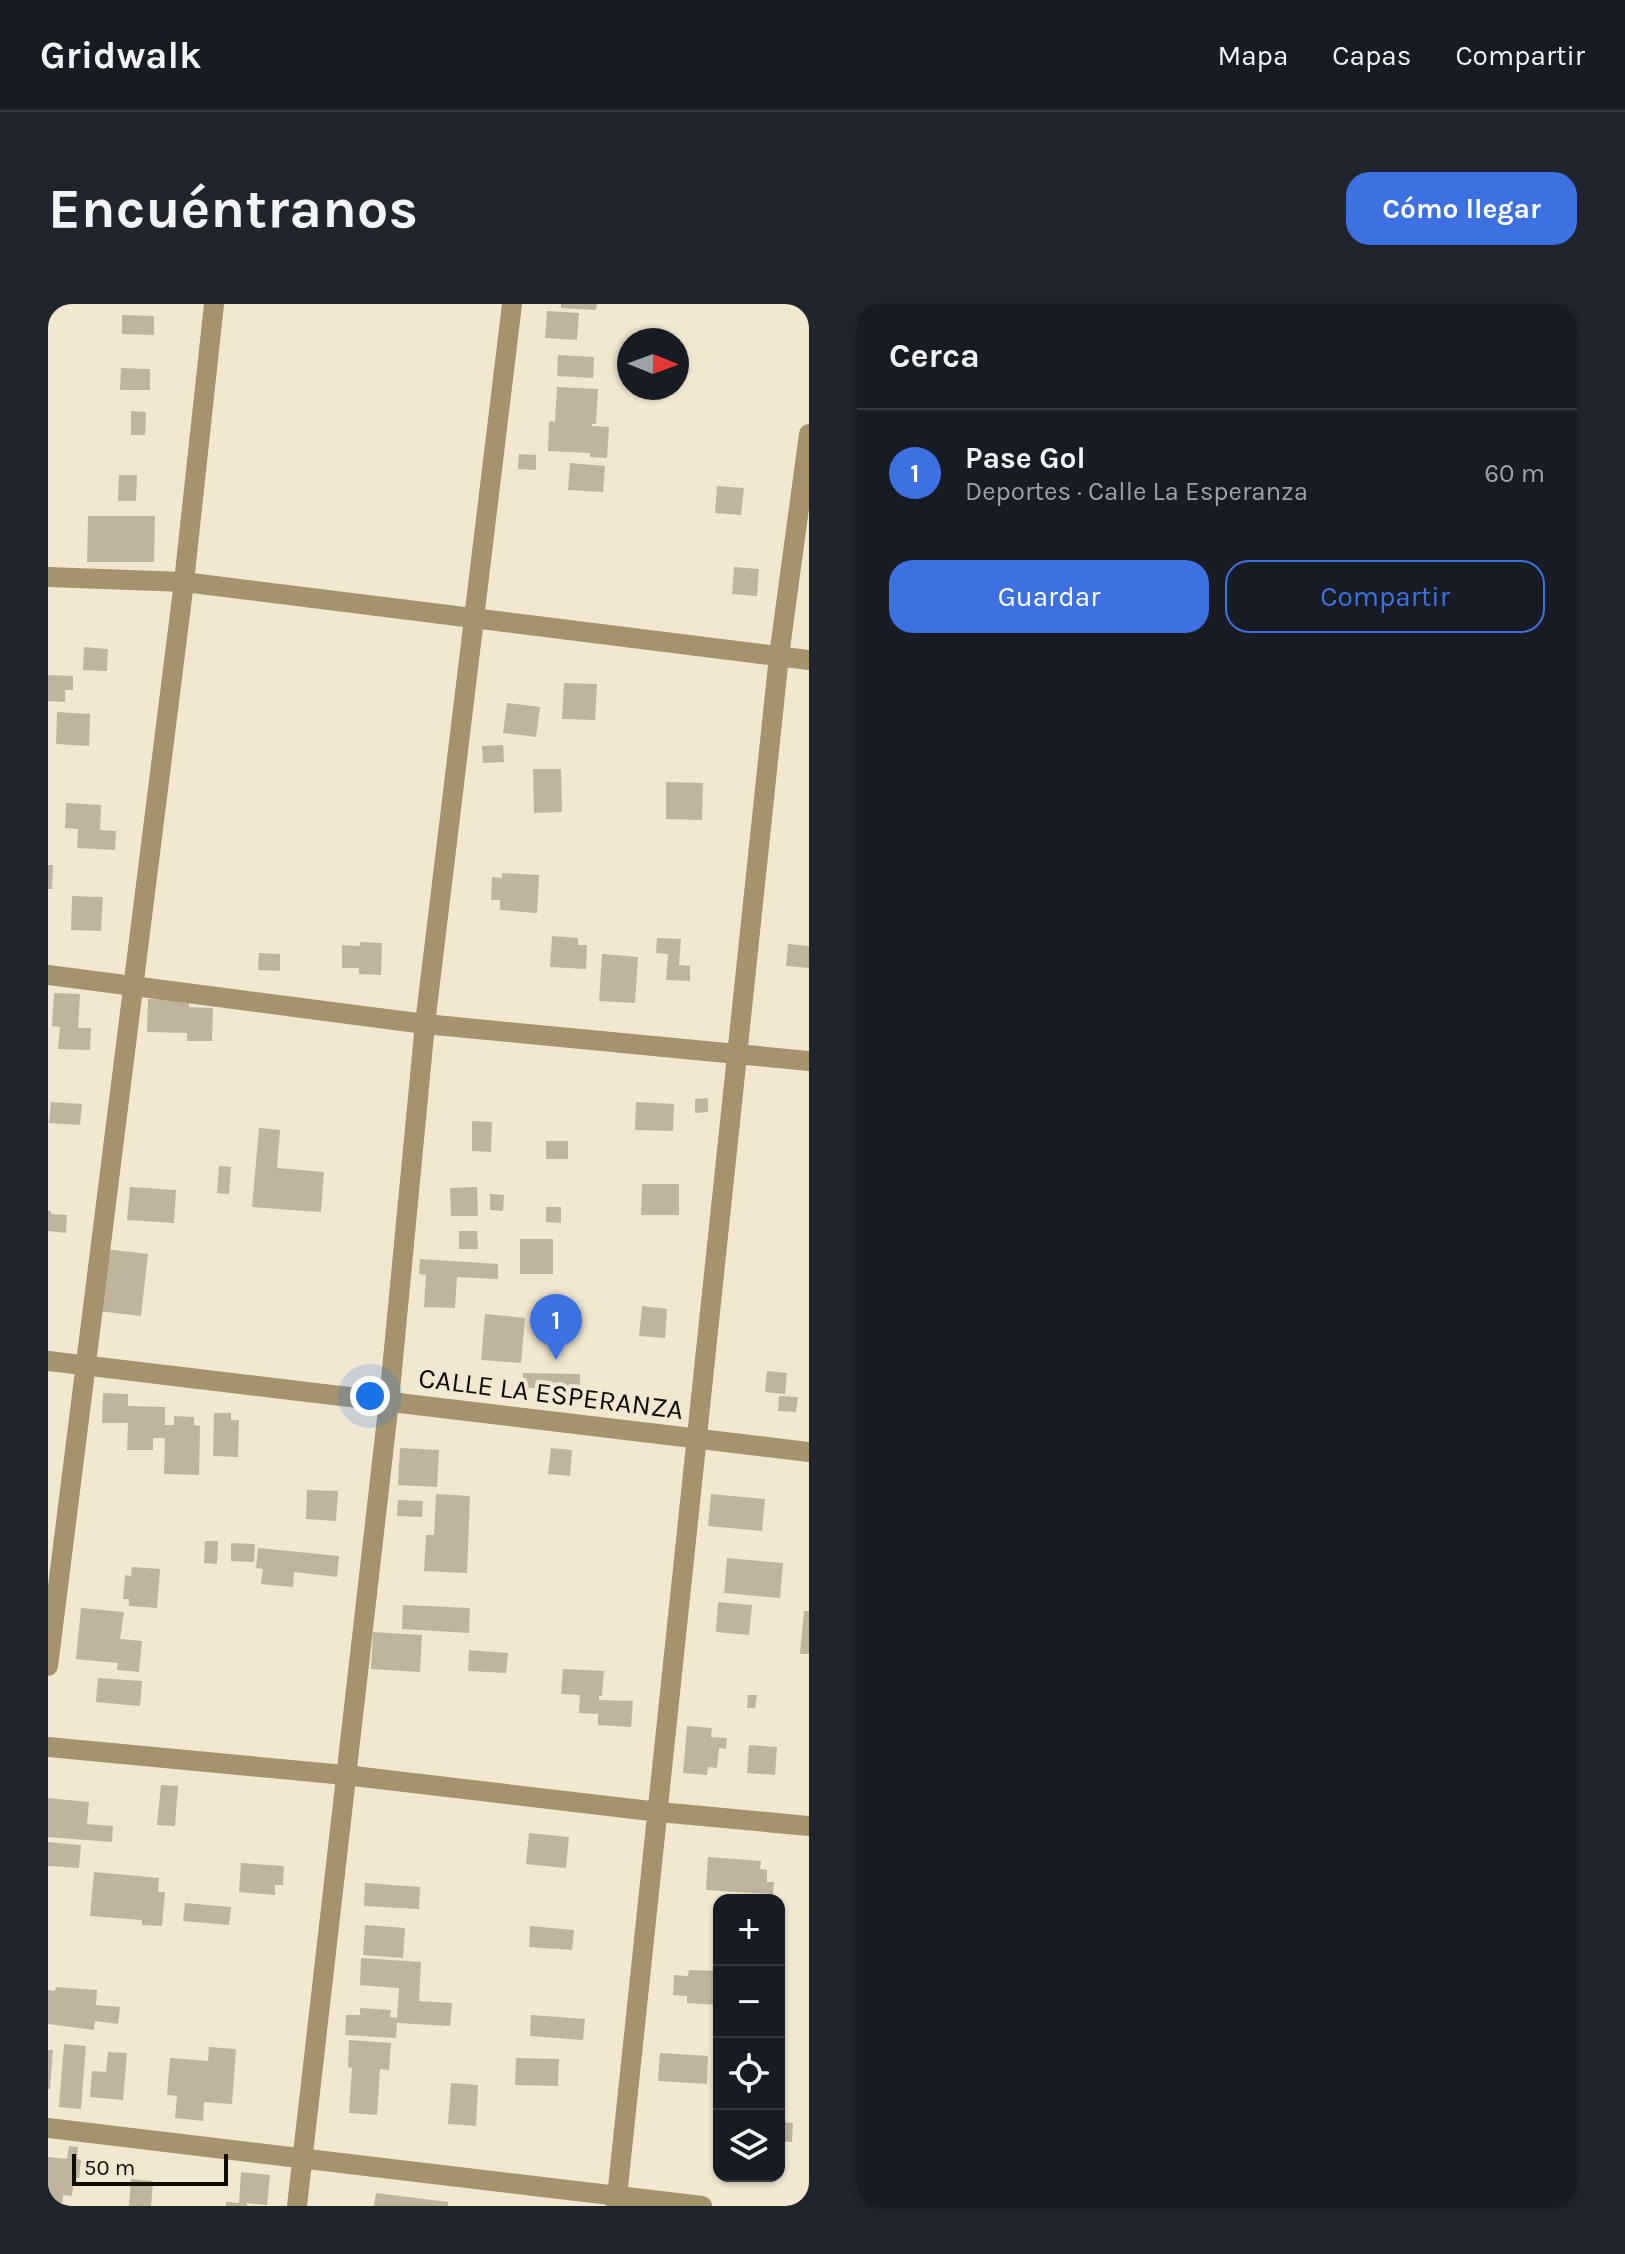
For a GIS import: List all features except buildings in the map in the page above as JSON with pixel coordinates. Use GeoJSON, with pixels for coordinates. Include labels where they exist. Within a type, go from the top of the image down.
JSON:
{"type":"FeatureCollection","features":[{"type":"Feature","properties":{"kind":"street"},"geometry":{"type":"LineString","coordinates":[[48,1666],[184,582],[214,304]]}},
{"type":"Feature","properties":{"kind":"street"},"geometry":{"type":"LineString","coordinates":[[297,2206],[389,1401],[425,1024],[512,304]]}},
{"type":"Feature","properties":{"kind":"street"},"geometry":{"type":"LineString","coordinates":[[617,2201],[779,656],[809,434]]}},
{"type":"Feature","properties":{"kind":"street"},"geometry":{"type":"LineString","coordinates":[[48,577],[184,582],[809,660]]}},
{"type":"Feature","properties":{"kind":"street"},"geometry":{"type":"LineString","coordinates":[[48,975],[425,1024],[809,1061]]}},
{"type":"Feature","properties":{"kind":"street","name":"CALLE LA ESPERANZA"},"geometry":{"type":"LineString","coordinates":[[48,1361],[809,1452]]}},
{"type":"Feature","properties":{"kind":"street"},"geometry":{"type":"LineString","coordinates":[[48,1747],[345,1775],[659,1812],[809,1826]]}},
{"type":"Feature","properties":{"kind":"street"},"geometry":{"type":"LineString","coordinates":[[48,2128],[303,2156],[617,2201],[702,2206]]}},
{"type":"Feature","properties":{"kind":"place","name":"Pase Gol"},"geometry":{"type":"Point","coordinates":[556,1360]}}]}
